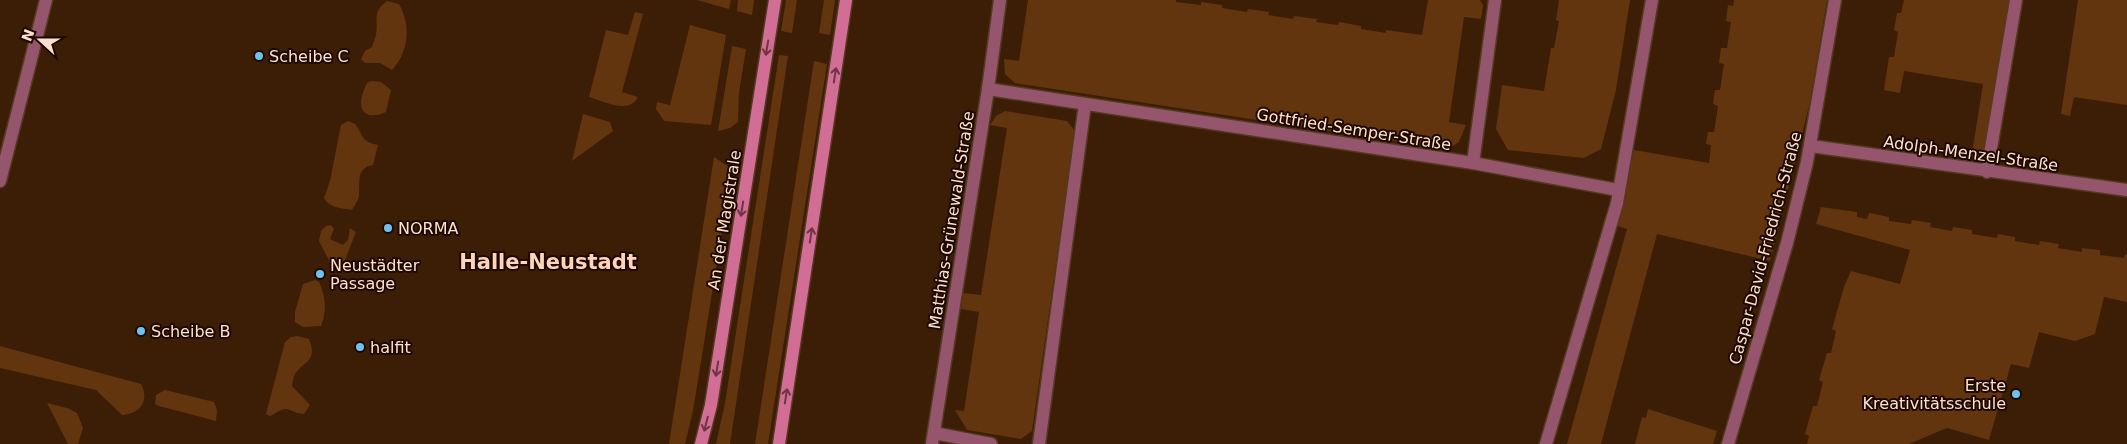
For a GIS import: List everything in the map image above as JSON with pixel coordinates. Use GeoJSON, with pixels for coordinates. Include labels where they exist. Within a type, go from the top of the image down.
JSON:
{"type":"FeatureCollection","features":[{"type":"Feature","properties":{"kind":"main road","name":"An der Magistrale"},"geometry":{"type":"LineString","coordinates":[[701,444],[711,405],[775,0]]}},
{"type":"Feature","properties":{"kind":"main road"},"geometry":{"type":"LineString","coordinates":[[779,444],[846,0]]}},
{"type":"Feature","properties":{"kind":"street"},"geometry":{"type":"LineString","coordinates":[[0,181],[46,0]]}},
{"type":"Feature","properties":{"kind":"street","name":"Matthias-Grünewald-Straße"},"geometry":{"type":"LineString","coordinates":[[933,439],[988,89],[1000,0]]}},
{"type":"Feature","properties":{"kind":"street"},"geometry":{"type":"LineString","coordinates":[[1473,163],[1495,0]]}},
{"type":"Feature","properties":{"kind":"street"},"geometry":{"type":"LineString","coordinates":[[1546,444],[1617,203],[1652,0]]}},
{"type":"Feature","properties":{"kind":"street","name":"Caspar-David-Friedrich-Straße"},"geometry":{"type":"LineString","coordinates":[[1728,444],[1787,243],[1811,146],[1835,0]]}},
{"type":"Feature","properties":{"kind":"street"},"geometry":{"type":"LineString","coordinates":[[1987,172],[2016,0]]}},
{"type":"Feature","properties":{"kind":"street","name":"Gottfried-Semper-Straße"},"geometry":{"type":"LineString","coordinates":[[988,89],[1473,163],[1618,190]]}},
{"type":"Feature","properties":{"kind":"street"},"geometry":{"type":"LineString","coordinates":[[1039,444],[1085,104]]}},
{"type":"Feature","properties":{"kind":"street","name":"Adolph-Menzel-Straße"},"geometry":{"type":"LineString","coordinates":[[1811,146],[2127,190]]}},
{"type":"Feature","properties":{"kind":"street"},"geometry":{"type":"LineString","coordinates":[[933,439],[991,444]]}},
{"type":"Feature","properties":{"kind":"shaded area"},"geometry":{"type":"Polygon","coordinates":[[[697,0],[731,0],[729,9],[697,0]]]}},
{"type":"Feature","properties":{"kind":"shaded area"},"geometry":{"type":"Polygon","coordinates":[[[738,0],[754,0],[752,15],[737,11],[738,0]]]}},
{"type":"Feature","properties":{"kind":"shaded area"},"geometry":{"type":"Polygon","coordinates":[[[786,0],[797,0],[792,33],[781,31],[786,0]]]}},
{"type":"Feature","properties":{"kind":"shaded area"},"geometry":{"type":"Polygon","coordinates":[[[824,0],[835,0],[830,35],[819,33],[824,0]]]}},
{"type":"Feature","properties":{"kind":"shaded area"},"geometry":{"type":"Polygon","coordinates":[[[1028,0],[1176,0],[1176,2],[1201,5],[1201,2],[1222,5],[1222,8],[1247,12],[1248,9],[1269,12],[1268,15],[1293,19],[1294,16],[1317,19],[1316,22],[1338,25],[1339,22],[1361,26],[1361,29],[1386,33],[1386,30],[1422,35],[1428,0],[1480,0],[1483,5],[1481,19],[1464,17],[1449,122],[1466,125],[1459,142],[1448,149],[1015,83],[1005,74],[1004,59],[1019,61],[1028,0]]]}},
{"type":"Feature","properties":{"kind":"shaded area"},"geometry":{"type":"Polygon","coordinates":[[[1559,0],[1630,0],[1616,90],[1601,149],[1584,158],[1508,150],[1496,129],[1502,85],[1544,91],[1551,48],[1554,48],[1559,21],[1556,20],[1559,0]]]}},
{"type":"Feature","properties":{"kind":"shaded area"},"geometry":{"type":"Polygon","coordinates":[[[1734,0],[1827,0],[1810,102],[1770,261],[1657,234],[1601,444],[1567,444],[1627,229],[1615,225],[1634,150],[1709,163],[1711,145],[1706,144],[1708,132],[1714,132],[1718,106],[1713,104],[1715,90],[1720,90],[1724,64],[1719,63],[1721,48],[1727,48],[1731,22],[1726,21],[1728,5],[1733,6],[1734,0]]]}},
{"type":"Feature","properties":{"kind":"shaded area"},"geometry":{"type":"Polygon","coordinates":[[[1904,0],[2010,0],[1983,162],[1971,160],[1983,84],[1904,71],[1900,93],[1884,90],[1889,57],[1894,57],[1898,32],[1894,30],[1897,13],[1901,13],[1904,0]]]}},
{"type":"Feature","properties":{"kind":"shaded area"},"geometry":{"type":"Polygon","coordinates":[[[2078,0],[2127,0],[2127,105],[2074,97],[2070,116],[2061,114],[2078,0]]]}},
{"type":"Feature","properties":{"kind":"shaded area"},"geometry":{"type":"Polygon","coordinates":[[[387,1],[399,4],[407,29],[405,47],[398,63],[392,70],[380,63],[365,63],[361,59],[365,51],[372,47],[377,29],[377,13],[387,1]]]}},
{"type":"Feature","properties":{"kind":"shaded area"},"geometry":{"type":"Polygon","coordinates":[[[635,12],[643,14],[622,92],[638,97],[629,105],[623,106],[609,104],[589,97],[606,30],[628,35],[635,12]]]}},
{"type":"Feature","properties":{"kind":"shaded area"},"geometry":{"type":"Polygon","coordinates":[[[690,25],[726,35],[711,125],[664,121],[656,109],[657,102],[670,105],[690,25]]]}},
{"type":"Feature","properties":{"kind":"shaded area"},"geometry":{"type":"Polygon","coordinates":[[[732,46],[746,49],[739,93],[738,122],[730,128],[718,131],[732,46]]]}},
{"type":"Feature","properties":{"kind":"shaded area"},"geometry":{"type":"Polygon","coordinates":[[[779,55],[788,56],[730,444],[716,444],[725,403],[779,55]]]}},
{"type":"Feature","properties":{"kind":"shaded area"},"geometry":{"type":"Polygon","coordinates":[[[814,61],[827,64],[768,444],[755,444],[814,61]]]}},
{"type":"Feature","properties":{"kind":"shaded area"},"geometry":{"type":"Polygon","coordinates":[[[371,81],[381,82],[391,90],[386,112],[378,115],[366,114],[362,108],[361,101],[364,90],[367,83],[371,81]]]}},
{"type":"Feature","properties":{"kind":"shaded area"},"geometry":{"type":"Polygon","coordinates":[[[1005,111],[1067,121],[1075,131],[1032,431],[1021,439],[967,430],[955,410],[964,411],[979,312],[961,309],[963,293],[981,295],[1007,128],[990,125],[996,116],[1005,111]]]}},
{"type":"Feature","properties":{"kind":"shaded area"},"geometry":{"type":"Polygon","coordinates":[[[583,114],[610,122],[613,131],[572,161],[583,114]]]}},
{"type":"Feature","properties":{"kind":"shaded area"},"geometry":{"type":"Polygon","coordinates":[[[348,121],[355,124],[365,140],[378,145],[373,165],[361,172],[359,194],[352,210],[332,206],[324,198],[330,181],[341,125],[348,121]]]}},
{"type":"Feature","properties":{"kind":"shaded area"},"geometry":{"type":"Polygon","coordinates":[[[714,157],[732,169],[693,411],[685,444],[669,444],[714,157]]]}},
{"type":"Feature","properties":{"kind":"shaded area"},"geometry":{"type":"Polygon","coordinates":[[[1821,207],[1857,212],[1857,217],[1867,219],[1869,213],[1889,217],[1889,221],[1911,224],[1912,220],[1931,223],[1930,227],[1952,231],[1953,227],[1972,230],[1972,234],[1997,238],[1998,234],[2015,237],[2015,241],[2039,245],[2040,241],[2059,244],[2058,248],[2082,252],[2082,248],[2100,250],[2100,255],[2124,258],[2125,254],[2127,255],[2127,302],[2104,297],[2095,334],[2075,341],[2039,332],[2029,368],[2011,364],[1989,440],[1947,428],[1909,444],[1807,444],[1809,436],[1805,434],[1813,406],[1817,406],[1823,382],[1819,380],[1827,353],[1831,353],[1836,331],[1832,329],[1844,287],[1851,271],[1900,284],[1910,250],[1816,224],[1821,207]]]}},
{"type":"Feature","properties":{"kind":"shaded area"},"geometry":{"type":"Polygon","coordinates":[[[331,225],[334,229],[330,239],[343,245],[348,240],[350,228],[356,232],[345,260],[337,268],[331,264],[319,241],[321,231],[326,226],[331,225]]]}},
{"type":"Feature","properties":{"kind":"shaded area"},"geometry":{"type":"Polygon","coordinates":[[[315,280],[319,282],[323,293],[325,309],[323,320],[321,326],[303,327],[295,322],[295,312],[303,284],[315,280]]]}},
{"type":"Feature","properties":{"kind":"shaded area"},"geometry":{"type":"Polygon","coordinates":[[[297,336],[309,339],[312,352],[309,360],[295,374],[292,386],[310,405],[304,414],[286,409],[270,416],[266,414],[285,342],[291,337],[297,336]]]}},
{"type":"Feature","properties":{"kind":"shaded area"},"geometry":{"type":"Polygon","coordinates":[[[0,346],[141,384],[144,390],[142,406],[134,412],[122,415],[96,390],[0,368],[0,346]]]}},
{"type":"Feature","properties":{"kind":"shaded area"},"geometry":{"type":"Polygon","coordinates":[[[165,390],[214,402],[217,410],[216,421],[155,404],[156,395],[165,390]]]}},
{"type":"Feature","properties":{"kind":"shaded area"},"geometry":{"type":"Polygon","coordinates":[[[47,403],[67,408],[77,413],[83,428],[78,444],[68,444],[47,403]]]}},
{"type":"Feature","properties":{"kind":"shaded area"},"geometry":{"type":"Polygon","coordinates":[[[1648,409],[1717,431],[1713,444],[1635,444],[1642,417],[1646,418],[1648,409]]]}},
{"type":"Feature","properties":{"kind":"place","name":"Scheibe C"},"geometry":{"type":"Point","coordinates":[259,56]}},
{"type":"Feature","properties":{"kind":"place","name":"NORMA"},"geometry":{"type":"Point","coordinates":[388,228]}},
{"type":"Feature","properties":{"kind":"place","name":"Neustädter Passage"},"geometry":{"type":"Point","coordinates":[320,274]}},
{"type":"Feature","properties":{"kind":"place","name":"Scheibe B"},"geometry":{"type":"Point","coordinates":[141,331]}},
{"type":"Feature","properties":{"kind":"place","name":"halfit"},"geometry":{"type":"Point","coordinates":[360,347]}},
{"type":"Feature","properties":{"kind":"place","name":"Erste Kreativitätsschule"},"geometry":{"type":"Point","coordinates":[2016,394]}},
{"type":"Feature","properties":{"kind":"district","name":"Halle-Neustadt"},"geometry":{"type":"Point","coordinates":[548,262]}}]}
